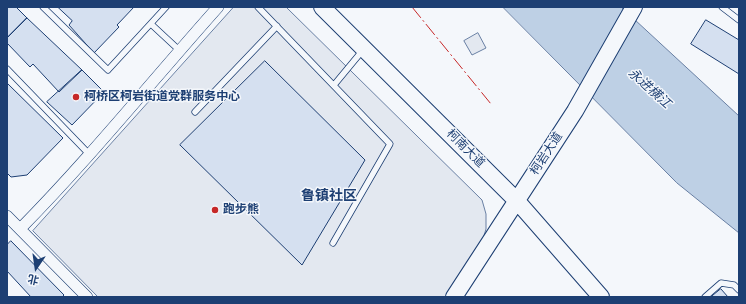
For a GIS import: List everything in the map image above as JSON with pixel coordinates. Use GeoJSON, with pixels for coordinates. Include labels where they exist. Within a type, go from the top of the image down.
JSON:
{"type":"FeatureCollection","features":[{"type":"Feature","properties":{"kind":"main road","name":"柯南大道"},"geometry":{"type":"LineString","coordinates":[[322,7],[365,48],[517,201],[601,297]]}},
{"type":"Feature","properties":{"kind":"main road","name":"柯岩大道"},"geometry":{"type":"LineString","coordinates":[[454,297],[575,112],[633,10]]}},
{"type":"Feature","properties":{"kind":"street"},"geometry":{"type":"LineString","coordinates":[[20,229],[53,195],[218,7]]}},
{"type":"Feature","properties":{"kind":"street"},"geometry":{"type":"LineString","coordinates":[[7,216],[87,297]]}},
{"type":"Feature","properties":{"kind":"lane"},"geometry":{"type":"LineString","coordinates":[[43,7],[108,70],[166,7]]}},
{"type":"Feature","properties":{"kind":"lane"},"geometry":{"type":"LineString","coordinates":[[258,7],[334,84],[390,144],[333,243]]}},
{"type":"Feature","properties":{"kind":"lane"},"geometry":{"type":"LineString","coordinates":[[722,7],[739,20]]}},
{"type":"Feature","properties":{"kind":"lane"},"geometry":{"type":"LineString","coordinates":[[151,24],[179,50]]}},
{"type":"Feature","properties":{"kind":"lane"},"geometry":{"type":"LineString","coordinates":[[195,112],[277,26]]}},
{"type":"Feature","properties":{"kind":"lane"},"geometry":{"type":"LineString","coordinates":[[334,84],[365,48]]}},
{"type":"Feature","properties":{"kind":"lane"},"geometry":{"type":"LineString","coordinates":[[7,69],[89,154]]}},
{"type":"Feature","properties":{"kind":"lane"},"geometry":{"type":"LineString","coordinates":[[705,297],[721,283],[734,285],[739,290]]}},
{"type":"Feature","properties":{"kind":"shaded area"},"geometry":{"type":"Polygon","coordinates":[[[234,7],[286,7],[482,200],[486,214],[486,229],[482,242],[448,297],[98,297],[33,231],[234,7]]]}},
{"type":"Feature","properties":{"kind":"shaded area"},"geometry":{"type":"Polygon","coordinates":[[[478,33],[486,48],[472,55],[464,41],[478,33]]]}},
{"type":"Feature","properties":{"kind":"water","name":"永进横江"},"geometry":{"type":"Polygon","coordinates":[[[503,7],[621,7],[739,116],[739,233],[677,183],[503,7]]]}},
{"type":"Feature","properties":{"kind":"building"},"geometry":{"type":"Polygon","coordinates":[[[7,7],[16,7],[27,18],[7,38],[7,7]]]}},
{"type":"Feature","properties":{"kind":"building"},"geometry":{"type":"Polygon","coordinates":[[[58,7],[134,7],[117,25],[119,27],[94,53],[69,25],[72,21],[58,7]]]}},
{"type":"Feature","properties":{"kind":"building"},"geometry":{"type":"Polygon","coordinates":[[[27,18],[82,70],[59,92],[33,64],[30,67],[7,43],[7,38],[27,18]]]}},
{"type":"Feature","properties":{"kind":"building"},"geometry":{"type":"Polygon","coordinates":[[[706,20],[739,40],[739,74],[691,44],[706,20]]]}},
{"type":"Feature","properties":{"kind":"building"},"geometry":{"type":"Polygon","coordinates":[[[265,61],[365,160],[302,265],[180,145],[265,61]]]}},
{"type":"Feature","properties":{"kind":"building","name":"柯桥区柯岩街道党群服务中心"},"geometry":{"type":"Polygon","coordinates":[[[82,70],[104,92],[72,125],[47,102],[82,70]]]}},
{"type":"Feature","properties":{"kind":"building"},"geometry":{"type":"Polygon","coordinates":[[[7,83],[63,138],[27,175],[11,177],[7,173],[7,83]]]}},
{"type":"Feature","properties":{"kind":"building"},"geometry":{"type":"Polygon","coordinates":[[[11,241],[64,295],[62,297],[31,297],[7,271],[7,245],[11,241]]]}},
{"type":"Feature","properties":{"kind":"building"},"geometry":{"type":"Polygon","coordinates":[[[721,289],[728,297],[711,297],[721,289]]]}},
{"type":"Feature","properties":{"kind":"power"},"geometry":{"type":"LineString","coordinates":[[412,7],[491,104]]}},
{"type":"Feature","properties":{"kind":"place","name":"柯桥区柯岩街道党群服务中心"},"geometry":{"type":"Point","coordinates":[76,97]}},
{"type":"Feature","properties":{"kind":"place","name":"跑步熊"},"geometry":{"type":"Point","coordinates":[215,210]}},
{"type":"Feature","properties":{"kind":"district","name":"鲁镇社区"},"geometry":{"type":"Point","coordinates":[329,197]}}]}
